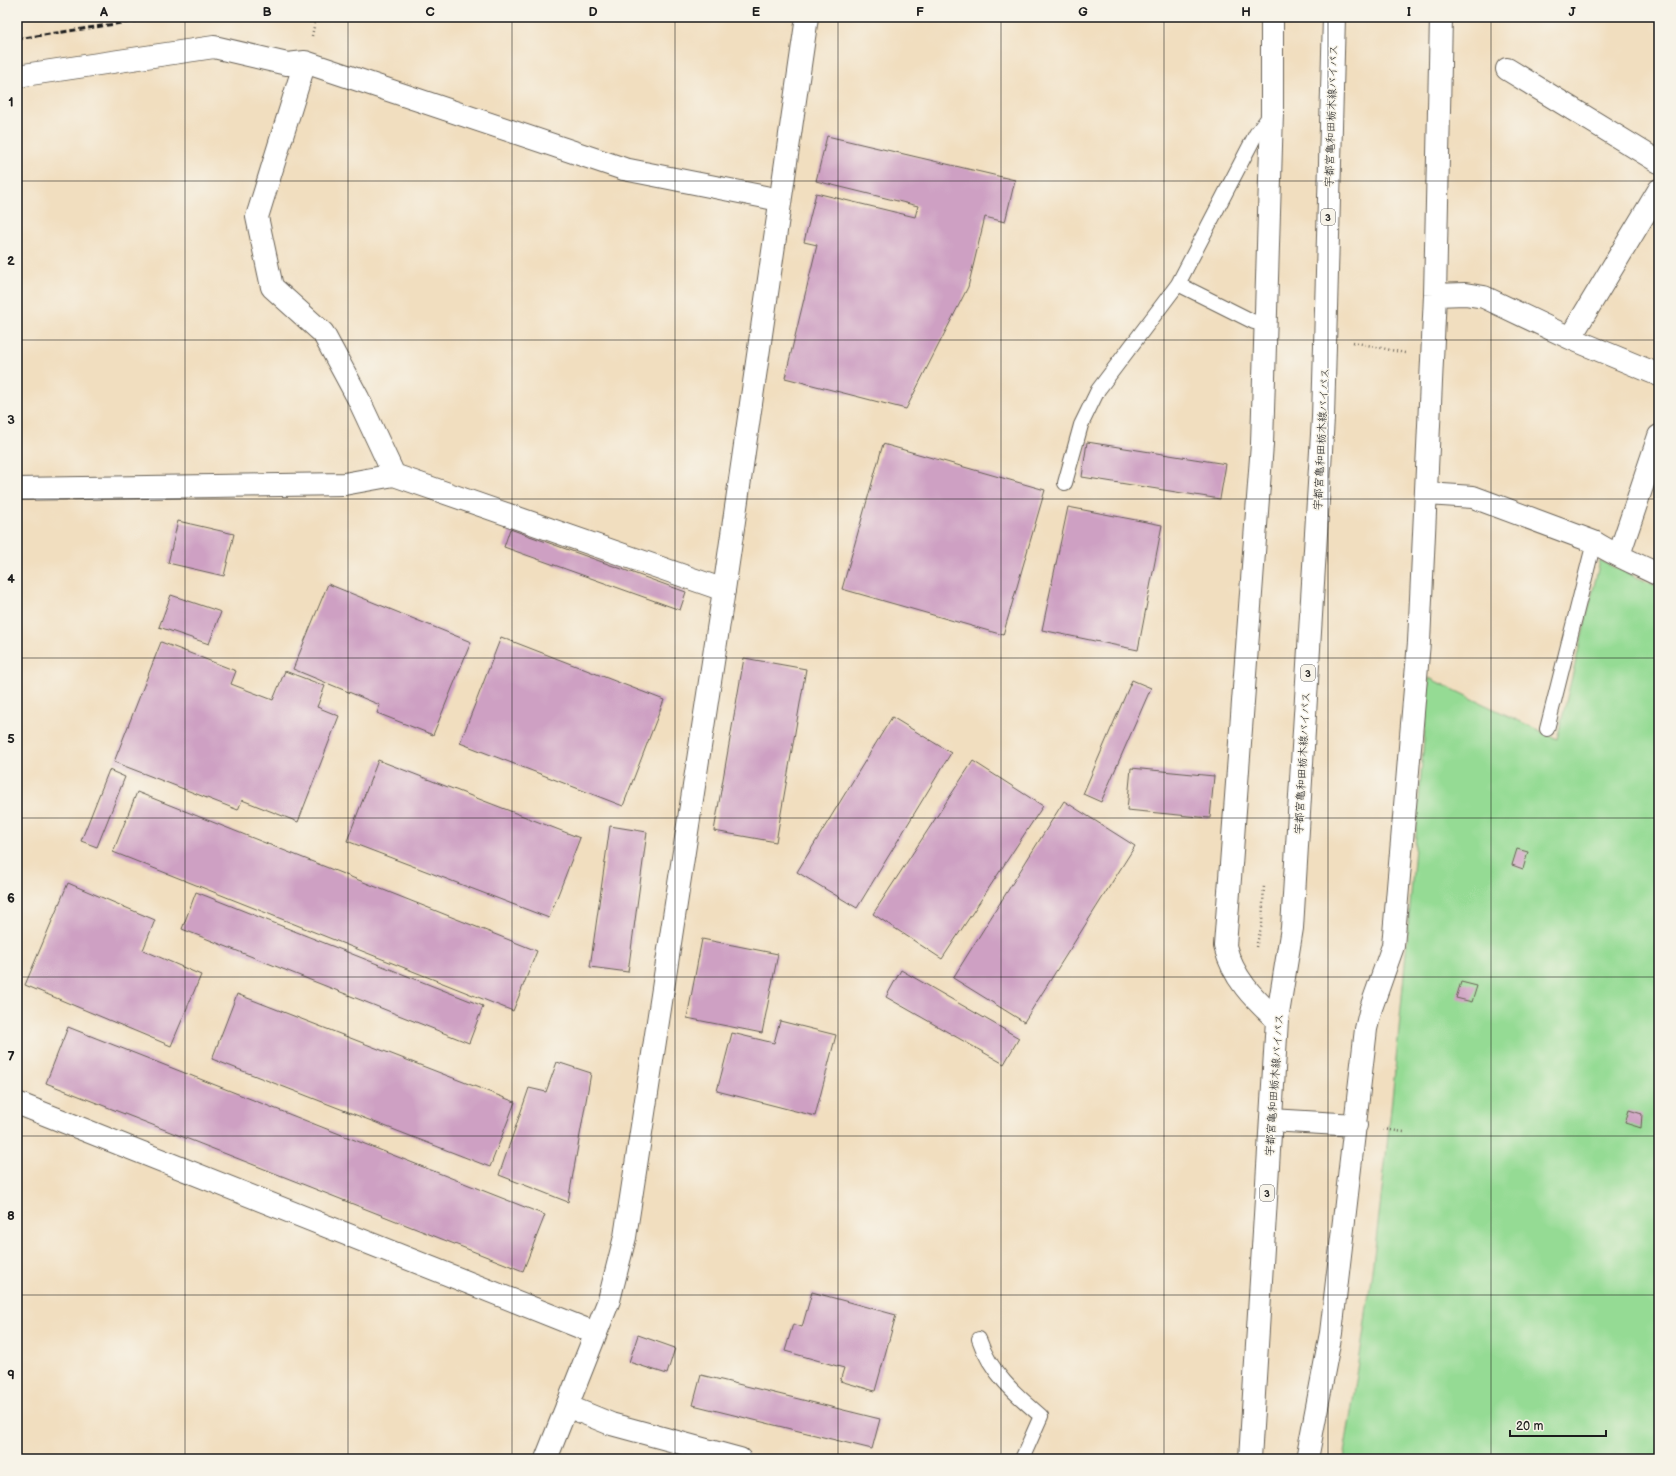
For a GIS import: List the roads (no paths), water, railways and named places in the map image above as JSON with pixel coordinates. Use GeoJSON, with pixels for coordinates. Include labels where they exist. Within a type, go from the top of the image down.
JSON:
{"type":"FeatureCollection","features":[{"type":"Feature","properties":{"kind":"street"},"geometry":{"type":"LineString","coordinates":[[546,1459],[609,1300],[624,1237],[724,590],[807,17]]}},
{"type":"Feature","properties":{"kind":"street","name":"宇都宮亀和田栃木線バイパス"},"geometry":{"type":"LineString","coordinates":[[1250,1459],[1277,1020],[1292,928],[1323,418],[1334,17]]}},
{"type":"Feature","properties":{"kind":"street"},"geometry":{"type":"LineString","coordinates":[[1307,1459],[1332,1333],[1366,1029],[1371,1008],[1393,946],[1419,642],[1435,294],[1441,17]]}},
{"type":"Feature","properties":{"kind":"street"},"geometry":{"type":"LineString","coordinates":[[1268,22],[1272,113],[1262,444],[1225,946],[1228,959],[1239,980],[1249,994],[1277,1020]]}},
{"type":"Feature","properties":{"kind":"street"},"geometry":{"type":"LineString","coordinates":[[17,76],[214,47],[288,64],[305,62],[624,169],[780,200]]}},
{"type":"Feature","properties":{"kind":"street"},"geometry":{"type":"LineString","coordinates":[[305,62],[257,217],[272,287],[323,333],[358,398],[394,475]]}},
{"type":"Feature","properties":{"kind":"street"},"geometry":{"type":"LineString","coordinates":[[1507,69],[1659,162]]}},
{"type":"Feature","properties":{"kind":"street"},"geometry":{"type":"LineString","coordinates":[[1570,338],[1659,190]]}},
{"type":"Feature","properties":{"kind":"street"},"geometry":{"type":"LineString","coordinates":[[1435,294],[1465,294],[1484,297],[1570,338],[1659,375]]}},
{"type":"Feature","properties":{"kind":"street"},"geometry":{"type":"LineString","coordinates":[[1619,555],[1659,436]]}},
{"type":"Feature","properties":{"kind":"street"},"geometry":{"type":"LineString","coordinates":[[17,488],[344,484],[394,475],[724,590]]}},
{"type":"Feature","properties":{"kind":"street"},"geometry":{"type":"LineString","coordinates":[[1426,494],[1473,497],[1594,542],[1611,553],[1619,555],[1659,575]]}},
{"type":"Feature","properties":{"kind":"street"},"geometry":{"type":"LineString","coordinates":[[17,1103],[595,1333]]}},
{"type":"Feature","properties":{"kind":"street"},"geometry":{"type":"LineString","coordinates":[[1271,1120],[1356,1125]]}},
{"type":"Feature","properties":{"kind":"street"},"geometry":{"type":"LineString","coordinates":[[567,1406],[611,1424],[740,1459]]}},
{"type":"Feature","properties":{"kind":"lane"},"geometry":{"type":"LineString","coordinates":[[1065,484],[1081,425],[1098,390],[1178,284],[1256,134],[1272,113]]}},
{"type":"Feature","properties":{"kind":"lane"},"geometry":{"type":"LineString","coordinates":[[1178,284],[1254,322],[1266,325]]}},
{"type":"Feature","properties":{"kind":"lane"},"geometry":{"type":"LineString","coordinates":[[1547,729],[1594,542]]}},
{"type":"Feature","properties":{"kind":"lane"},"geometry":{"type":"LineString","coordinates":[[979,1339],[984,1355],[1007,1386],[1041,1416],[1022,1459]]}},
{"type":"Feature","properties":{"kind":"railway"},"geometry":{"type":"LineString","coordinates":[[17,39],[160,17]]}}]}
